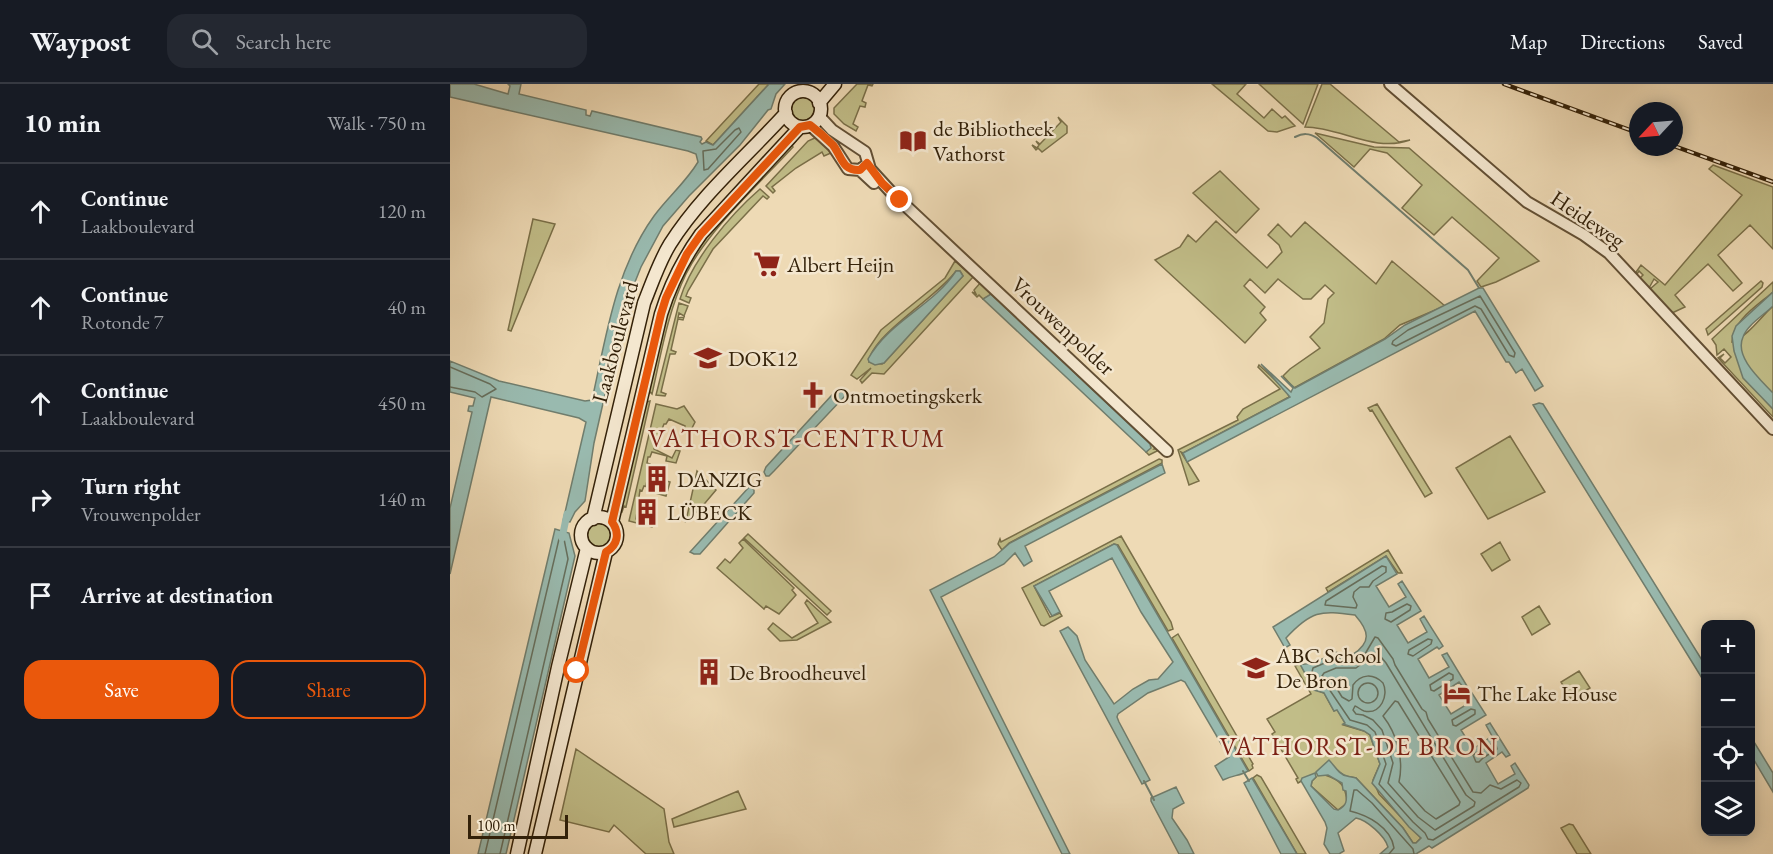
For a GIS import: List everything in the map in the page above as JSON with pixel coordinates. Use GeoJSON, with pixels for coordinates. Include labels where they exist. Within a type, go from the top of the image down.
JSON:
{"type":"FeatureCollection","features":[{"type":"Feature","properties":{"kind":"main road","name":"Laakboulevard"},"geometry":{"type":"LineString","coordinates":[[612,522],[661,314],[687,254],[701,234],[812,117],[835,84]]}},
{"type":"Feature","properties":{"kind":"main road","name":"Laakboulevard"},"geometry":{"type":"LineString","coordinates":[[593,519],[644,303],[669,246],[685,222],[786,113],[785,106],[790,97],[813,88]]}},
{"type":"Feature","properties":{"kind":"main road"},"geometry":{"type":"LineString","coordinates":[[786,113],[790,121],[812,117],[813,88]]}},
{"type":"Feature","properties":{"kind":"main road"},"geometry":{"type":"LineString","coordinates":[[517,854],[587,548],[582,531],[584,526],[593,519],[602,518],[612,522],[617,539],[611,549],[598,553],[587,548]]}},
{"type":"Feature","properties":{"kind":"main road"},"geometry":{"type":"LineString","coordinates":[[535,854],[606,552]]}},
{"type":"Feature","properties":{"kind":"street","name":"Heideweg"},"geometry":{"type":"LineString","coordinates":[[1390,84],[1527,202],[1584,236],[1609,254],[1773,429]]}},
{"type":"Feature","properties":{"kind":"street","name":"Vrouwenpolder"},"geometry":{"type":"LineString","coordinates":[[812,117],[864,152],[863,167]]}},
{"type":"Feature","properties":{"kind":"street","name":"Vrouwenpolder"},"geometry":{"type":"LineString","coordinates":[[812,117],[845,166],[852,170],[863,167]]}},
{"type":"Feature","properties":{"kind":"street"},"geometry":{"type":"LineString","coordinates":[[833,146],[843,138]]}},
{"type":"Feature","properties":{"kind":"street","name":"Vrouwenpolder"},"geometry":{"type":"LineString","coordinates":[[863,167],[1167,451]]}},
{"type":"Feature","properties":{"kind":"shaded area"},"geometry":{"type":"Polygon","coordinates":[[[759,84],[769,84],[713,145],[706,141],[759,84]]]}},
{"type":"Feature","properties":{"kind":"shaded area"},"geometry":{"type":"Polygon","coordinates":[[[857,84],[873,84],[868,85],[862,101],[866,103],[865,107],[860,106],[853,124],[858,127],[856,131],[834,114],[834,108],[857,84]]]}},
{"type":"Feature","properties":{"kind":"shaded area"},"geometry":{"type":"Polygon","coordinates":[[[1212,84],[1246,84],[1237,94],[1264,118],[1272,109],[1282,118],[1285,116],[1295,126],[1277,132],[1268,131],[1212,84]]]}},
{"type":"Feature","properties":{"kind":"shaded area"},"geometry":{"type":"Polygon","coordinates":[[[1259,84],[1318,84],[1303,124],[1259,84]]]}},
{"type":"Feature","properties":{"kind":"shaded area"},"geometry":{"type":"Polygon","coordinates":[[[1322,84],[1330,84],[1399,142],[1410,140],[1397,143],[1370,142],[1318,128],[1305,127],[1322,84]]]}},
{"type":"Feature","properties":{"kind":"shaded area"},"geometry":{"type":"Polygon","coordinates":[[[803,95],[813,100],[816,110],[812,119],[803,123],[793,120],[789,110],[793,99],[803,95]]]}},
{"type":"Feature","properties":{"kind":"shaded area"},"geometry":{"type":"Polygon","coordinates":[[[1058,117],[1067,126],[1067,133],[1042,152],[1038,148],[1036,150],[1032,145],[1037,148],[1039,145],[1036,141],[1040,144],[1061,122],[1058,117]]]}},
{"type":"Feature","properties":{"kind":"shaded area"},"geometry":{"type":"Polygon","coordinates":[[[1315,133],[1374,147],[1409,148],[1539,261],[1481,287],[1477,281],[1499,258],[1452,217],[1434,235],[1402,208],[1422,185],[1387,153],[1370,149],[1354,167],[1315,133]]]}},
{"type":"Feature","properties":{"kind":"shaded area"},"geometry":{"type":"Polygon","coordinates":[[[817,137],[831,153],[824,156],[822,152],[796,168],[772,187],[775,191],[773,193],[766,186],[808,141],[817,137]]]}},
{"type":"Feature","properties":{"kind":"shaded area"},"geometry":{"type":"Polygon","coordinates":[[[791,139],[796,141],[793,147],[721,224],[686,274],[670,318],[652,394],[647,389],[660,327],[695,246],[791,139]]]}},
{"type":"Feature","properties":{"kind":"shaded area"},"geometry":{"type":"Polygon","coordinates":[[[1713,165],[1773,187],[1773,249],[1750,225],[1718,255],[1742,283],[1733,291],[1708,264],[1675,295],[1685,307],[1672,313],[1650,289],[1658,282],[1654,279],[1649,288],[1640,278],[1643,275],[1639,271],[1637,274],[1636,272],[1641,265],[1665,285],[1742,195],[1709,169],[1713,165]]]}},
{"type":"Feature","properties":{"kind":"shaded area"},"geometry":{"type":"Polygon","coordinates":[[[1220,171],[1259,209],[1236,233],[1193,193],[1220,171]]]}},
{"type":"Feature","properties":{"kind":"shaded area"},"geometry":{"type":"Polygon","coordinates":[[[760,189],[769,197],[767,199],[763,196],[713,249],[688,291],[686,296],[691,298],[689,303],[680,299],[693,269],[713,239],[760,189]]]}},
{"type":"Feature","properties":{"kind":"shaded area"},"geometry":{"type":"Polygon","coordinates":[[[533,219],[555,224],[511,331],[508,330],[533,219]]]}},
{"type":"Feature","properties":{"kind":"shaded area"},"geometry":{"type":"Polygon","coordinates":[[[1216,221],[1267,268],[1282,252],[1279,245],[1268,235],[1278,224],[1291,237],[1305,222],[1376,284],[1392,261],[1445,306],[1400,325],[1384,339],[1294,388],[1283,376],[1320,348],[1310,337],[1324,323],[1328,299],[1334,293],[1325,285],[1311,299],[1303,299],[1278,279],[1265,293],[1250,279],[1244,286],[1265,307],[1260,313],[1266,320],[1245,343],[1155,260],[1180,247],[1188,235],[1196,242],[1216,221]]]}},
{"type":"Feature","properties":{"kind":"shaded area"},"geometry":{"type":"Polygon","coordinates":[[[955,261],[973,277],[884,374],[872,373],[862,383],[860,380],[871,368],[857,379],[851,375],[881,330],[945,278],[955,261]],[[956,271],[936,292],[881,340],[869,362],[884,363],[963,276],[960,271],[956,271]]]}},
{"type":"Feature","properties":{"kind":"shaded area"},"geometry":{"type":"Polygon","coordinates":[[[1761,281],[1762,287],[1708,335],[1706,329],[1761,281]]]}},
{"type":"Feature","properties":{"kind":"shaded area"},"geometry":{"type":"Polygon","coordinates":[[[981,282],[1157,446],[1154,449],[1157,451],[1149,455],[1146,452],[1150,444],[991,295],[983,299],[979,295],[977,297],[972,292],[976,294],[974,290],[981,282]]]}},
{"type":"Feature","properties":{"kind":"shaded area"},"geometry":{"type":"Polygon","coordinates":[[[1773,282],[1773,292],[1741,320],[1733,334],[1732,342],[1749,331],[1773,306],[1773,402],[1744,378],[1773,409],[1773,417],[1718,358],[1724,354],[1720,358],[1725,363],[1731,357],[1724,349],[1717,355],[1716,345],[1712,339],[1773,282]]]}},
{"type":"Feature","properties":{"kind":"shaded area"},"geometry":{"type":"Polygon","coordinates":[[[679,303],[688,306],[684,316],[679,313],[678,318],[684,317],[683,320],[678,319],[671,350],[676,352],[670,354],[661,392],[666,394],[665,396],[656,395],[679,303]]]}},
{"type":"Feature","properties":{"kind":"shaded area"},"geometry":{"type":"Polygon","coordinates":[[[1259,365],[1287,391],[1289,397],[1181,452],[1199,481],[1189,485],[1178,450],[1238,420],[1237,417],[1243,409],[1280,389],[1258,367],[1259,365]]]}},
{"type":"Feature","properties":{"kind":"shaded area"},"geometry":{"type":"Polygon","coordinates":[[[650,401],[626,507],[624,506],[622,512],[618,509],[646,402],[650,401]]]}},
{"type":"Feature","properties":{"kind":"shaded area"},"geometry":{"type":"Polygon","coordinates":[[[656,404],[677,409],[684,406],[695,422],[689,434],[683,431],[685,426],[669,419],[664,424],[654,449],[672,458],[676,450],[680,451],[676,463],[666,461],[667,456],[652,452],[648,457],[647,463],[650,464],[646,486],[664,490],[666,481],[670,482],[666,496],[655,493],[656,489],[644,486],[642,491],[640,490],[636,519],[656,524],[652,527],[629,521],[656,404]]]}},
{"type":"Feature","properties":{"kind":"shaded area"},"geometry":{"type":"Polygon","coordinates":[[[1377,404],[1432,493],[1425,497],[1372,410],[1368,408],[1377,404]]]}},
{"type":"Feature","properties":{"kind":"shaded area"},"geometry":{"type":"Polygon","coordinates":[[[1510,436],[1545,492],[1488,519],[1456,468],[1510,436]]]}},
{"type":"Feature","properties":{"kind":"shaded area"},"geometry":{"type":"Polygon","coordinates":[[[1159,459],[1162,463],[1009,543],[1002,550],[998,544],[1000,539],[1001,542],[1159,459]]]}},
{"type":"Feature","properties":{"kind":"shaded area"},"geometry":{"type":"Polygon","coordinates":[[[697,471],[716,490],[686,521],[697,471]]]}},
{"type":"Feature","properties":{"kind":"shaded area"},"geometry":{"type":"Polygon","coordinates":[[[600,521],[610,525],[614,535],[610,545],[600,549],[590,545],[586,535],[590,525],[600,521]]]}},
{"type":"Feature","properties":{"kind":"shaded area"},"geometry":{"type":"Polygon","coordinates":[[[748,534],[831,611],[827,615],[744,538],[748,534]]]}},
{"type":"Feature","properties":{"kind":"shaded area"},"geometry":{"type":"Polygon","coordinates":[[[1121,536],[1173,629],[1168,631],[1118,545],[1114,544],[1034,586],[1050,617],[1060,613],[1062,616],[1044,626],[1041,625],[1022,588],[1121,536]]]}},
{"type":"Feature","properties":{"kind":"shaded area"},"geometry":{"type":"Polygon","coordinates":[[[743,539],[794,588],[792,590],[796,595],[779,614],[766,606],[764,609],[717,568],[725,559],[730,563],[743,548],[739,543],[743,539]]]}},
{"type":"Feature","properties":{"kind":"shaded area"},"geometry":{"type":"Polygon","coordinates":[[[1500,542],[1510,560],[1492,571],[1481,554],[1500,542]]]}},
{"type":"Feature","properties":{"kind":"shaded area"},"geometry":{"type":"Polygon","coordinates":[[[1388,550],[1402,573],[1398,573],[1386,556],[1328,592],[1326,588],[1388,550]]]}},
{"type":"Feature","properties":{"kind":"shaded area"},"geometry":{"type":"Polygon","coordinates":[[[807,600],[831,622],[797,640],[780,641],[768,629],[773,623],[792,638],[818,623],[805,603],[807,600]]]}},
{"type":"Feature","properties":{"kind":"shaded area"},"geometry":{"type":"Polygon","coordinates":[[[1539,606],[1550,624],[1532,635],[1522,617],[1539,606]]]}},
{"type":"Feature","properties":{"kind":"shaded area"},"geometry":{"type":"Polygon","coordinates":[[[1178,634],[1253,764],[1253,768],[1249,771],[1172,638],[1178,634]]]}},
{"type":"Feature","properties":{"kind":"shaded area"},"geometry":{"type":"Polygon","coordinates":[[[1300,664],[1314,689],[1324,693],[1334,711],[1337,709],[1345,723],[1343,725],[1370,735],[1380,764],[1373,780],[1379,794],[1421,838],[1416,843],[1413,843],[1403,828],[1356,778],[1345,776],[1335,769],[1325,775],[1339,782],[1345,792],[1347,803],[1338,810],[1311,786],[1316,777],[1308,777],[1298,783],[1296,779],[1298,778],[1272,734],[1275,732],[1267,719],[1311,694],[1295,666],[1300,664]]]}},
{"type":"Feature","properties":{"kind":"shaded area"},"geometry":{"type":"Polygon","coordinates":[[[1579,671],[1590,688],[1571,699],[1561,682],[1579,671]]]}},
{"type":"Feature","properties":{"kind":"shaded area"},"geometry":{"type":"Polygon","coordinates":[[[576,749],[664,809],[669,842],[674,854],[646,854],[614,825],[609,832],[560,820],[576,749]]]}},
{"type":"Feature","properties":{"kind":"shaded area"},"geometry":{"type":"Polygon","coordinates":[[[1257,775],[1261,777],[1306,854],[1297,854],[1253,778],[1257,775]]]}},
{"type":"Feature","properties":{"kind":"shaded area"},"geometry":{"type":"Polygon","coordinates":[[[738,791],[746,809],[674,827],[672,819],[738,791]]]}},
{"type":"Feature","properties":{"kind":"shaded area"},"geometry":{"type":"Polygon","coordinates":[[[1569,824],[1573,825],[1591,854],[1577,854],[1561,828],[1569,824]]]}},
{"type":"Feature","properties":{"kind":"water"},"geometry":{"type":"Polygon","coordinates":[[[450,84],[474,84],[508,94],[510,86],[508,84],[521,84],[519,94],[586,110],[586,115],[590,116],[592,111],[701,137],[702,144],[706,142],[713,145],[769,84],[785,84],[776,94],[771,109],[663,226],[641,267],[633,287],[606,390],[594,443],[585,501],[570,522],[563,521],[586,422],[579,418],[491,397],[450,574],[450,508],[472,412],[468,411],[469,406],[473,406],[475,398],[450,392],[450,361],[499,381],[585,401],[592,400],[607,328],[630,259],[654,216],[698,162],[696,154],[688,151],[450,97],[450,84]]]}},
{"type":"Feature","properties":{"kind":"water"},"geometry":{"type":"Polygon","coordinates":[[[956,271],[960,271],[963,276],[884,363],[875,365],[869,362],[868,359],[887,334],[935,294],[956,271]]]}},
{"type":"Feature","properties":{"kind":"water"},"geometry":{"type":"Polygon","coordinates":[[[1483,288],[1543,386],[1535,391],[1522,369],[1516,373],[1509,362],[1506,362],[1475,311],[1187,462],[1183,453],[1290,397],[1261,364],[1291,392],[1293,388],[1281,376],[1295,388],[1385,339],[1405,325],[1483,288]]]}},
{"type":"Feature","properties":{"kind":"water"},"geometry":{"type":"Polygon","coordinates":[[[1773,292],[1773,306],[1748,328],[1741,345],[1750,368],[1773,393],[1773,409],[1743,378],[1734,351],[1732,336],[1736,326],[1773,292]]]}},
{"type":"Feature","properties":{"kind":"water"},"geometry":{"type":"Polygon","coordinates":[[[991,294],[1150,444],[1151,448],[1146,452],[983,299],[991,294]]]}},
{"type":"Feature","properties":{"kind":"water"},"geometry":{"type":"Polygon","coordinates":[[[843,391],[845,396],[774,471],[766,476],[764,472],[766,467],[832,395],[843,391]]]}},
{"type":"Feature","properties":{"kind":"water"},"geometry":{"type":"Polygon","coordinates":[[[1543,404],[1701,659],[1701,677],[1533,405],[1543,404]]]}},
{"type":"Feature","properties":{"kind":"water"},"geometry":{"type":"Polygon","coordinates":[[[1162,464],[1165,473],[1025,546],[1032,561],[1024,566],[1015,553],[1004,564],[941,597],[1070,854],[1062,854],[930,590],[994,557],[1010,543],[1162,464]]]}},
{"type":"Feature","properties":{"kind":"water"},"geometry":{"type":"Polygon","coordinates":[[[750,486],[754,493],[700,554],[690,552],[750,486]]]}},
{"type":"Feature","properties":{"kind":"water"},"geometry":{"type":"Polygon","coordinates":[[[555,529],[569,533],[575,556],[506,854],[478,854],[555,529]]]}},
{"type":"Feature","properties":{"kind":"water"},"geometry":{"type":"Polygon","coordinates":[[[1114,544],[1117,545],[1248,771],[1223,780],[1215,766],[1229,757],[1185,682],[1181,680],[1148,693],[1118,714],[1119,722],[1150,780],[1142,784],[1060,631],[1068,627],[1077,636],[1085,660],[1114,704],[1133,689],[1149,680],[1158,679],[1173,662],[1141,612],[1112,558],[1049,591],[1060,612],[1052,616],[1034,586],[1114,544]]]}},
{"type":"Feature","properties":{"kind":"water"},"geometry":{"type":"Polygon","coordinates":[[[1386,556],[1397,574],[1376,586],[1389,607],[1406,597],[1398,584],[1402,581],[1421,611],[1397,625],[1408,643],[1427,632],[1420,619],[1424,616],[1443,646],[1439,649],[1437,647],[1418,659],[1429,678],[1449,667],[1442,655],[1447,653],[1467,686],[1464,688],[1459,682],[1439,695],[1451,714],[1471,702],[1468,696],[1472,693],[1486,715],[1461,730],[1473,749],[1492,736],[1486,725],[1490,723],[1510,755],[1506,757],[1502,752],[1486,763],[1498,784],[1515,774],[1511,766],[1515,763],[1529,785],[1528,788],[1432,848],[1429,846],[1416,854],[1380,854],[1388,847],[1383,838],[1370,825],[1356,818],[1338,833],[1344,851],[1339,854],[1330,854],[1324,844],[1327,828],[1325,822],[1301,781],[1302,778],[1315,773],[1316,777],[1311,786],[1334,809],[1338,810],[1345,805],[1346,791],[1343,790],[1342,783],[1328,775],[1318,776],[1316,772],[1329,760],[1342,774],[1356,778],[1403,828],[1413,843],[1421,838],[1372,783],[1380,764],[1370,735],[1343,724],[1345,723],[1337,710],[1334,711],[1324,693],[1314,690],[1300,664],[1314,663],[1334,652],[1352,655],[1363,646],[1365,641],[1365,631],[1360,621],[1355,615],[1317,614],[1302,622],[1286,638],[1290,645],[1285,648],[1273,627],[1386,556]]]}},
{"type":"Feature","properties":{"kind":"water"},"geometry":{"type":"Polygon","coordinates":[[[1755,744],[1773,773],[1773,792],[1755,762],[1755,744]]]}},
{"type":"Feature","properties":{"kind":"water"},"geometry":{"type":"Polygon","coordinates":[[[1252,778],[1297,854],[1281,854],[1244,783],[1252,778]]]}},
{"type":"Feature","properties":{"kind":"water"},"geometry":{"type":"Polygon","coordinates":[[[1176,787],[1184,803],[1173,809],[1172,818],[1194,854],[1179,854],[1151,801],[1151,798],[1176,787]]]}},
{"type":"Feature","properties":{"kind":"waterway"},"geometry":{"type":"LineString","coordinates":[[1295,137],[1306,134],[1317,138],[1468,270],[1479,288]]}},
{"type":"Feature","properties":{"kind":"waterway"},"geometry":{"type":"LineString","coordinates":[[562,538],[567,514]]}},
{"type":"Feature","properties":{"kind":"waterway"},"geometry":{"type":"LineString","coordinates":[[1243,771],[1249,781]]}},
{"type":"Feature","properties":{"kind":"waterway"},"geometry":{"type":"LineString","coordinates":[[1144,781],[1154,800]]}},
{"type":"Feature","properties":{"kind":"railway"},"geometry":{"type":"LineString","coordinates":[[1504,84],[1629,130]]}},
{"type":"Feature","properties":{"kind":"railway"},"geometry":{"type":"LineString","coordinates":[[1683,149],[1773,182]]}},
{"type":"Feature","properties":{"kind":"place","name":"de Bibliotheek Vathorst"},"geometry":{"type":"Point","coordinates":[913,141]}},
{"type":"Feature","properties":{"kind":"place","name":"Albert Heijn"},"geometry":{"type":"Point","coordinates":[767,264]}},
{"type":"Feature","properties":{"kind":"place","name":"DOK12"},"geometry":{"type":"Point","coordinates":[708,358]}},
{"type":"Feature","properties":{"kind":"place","name":"Ontmoetingskerk"},"geometry":{"type":"Point","coordinates":[813,395]}},
{"type":"Feature","properties":{"kind":"place","name":"DANZIG"},"geometry":{"type":"Point","coordinates":[657,479]}},
{"type":"Feature","properties":{"kind":"place","name":"LÜBECK"},"geometry":{"type":"Point","coordinates":[647,512]}},
{"type":"Feature","properties":{"kind":"place","name":"ABC School De Bron"},"geometry":{"type":"Point","coordinates":[1256,668]}},
{"type":"Feature","properties":{"kind":"place","name":"De Broodheuvel"},"geometry":{"type":"Point","coordinates":[709,672]}},
{"type":"Feature","properties":{"kind":"place","name":"The Lake House"},"geometry":{"type":"Point","coordinates":[1457,693]}},
{"type":"Feature","properties":{"kind":"district","name":"VATHORST-CENTRUM"},"geometry":{"type":"Point","coordinates":[797,438]}},
{"type":"Feature","properties":{"kind":"district","name":"VATHORST-DE BRON"},"geometry":{"type":"Point","coordinates":[1359,746]}},
{"type":"Feature","properties":{"kind":"route"},"geometry":{"type":"LineString","coordinates":[[577,671],[606,552],[611,549],[617,539],[612,522],[661,314],[687,254],[712,221],[800,127],[810,125],[833,146],[848,169],[860,170],[867,163],[882,183],[900,200]]}}]}
